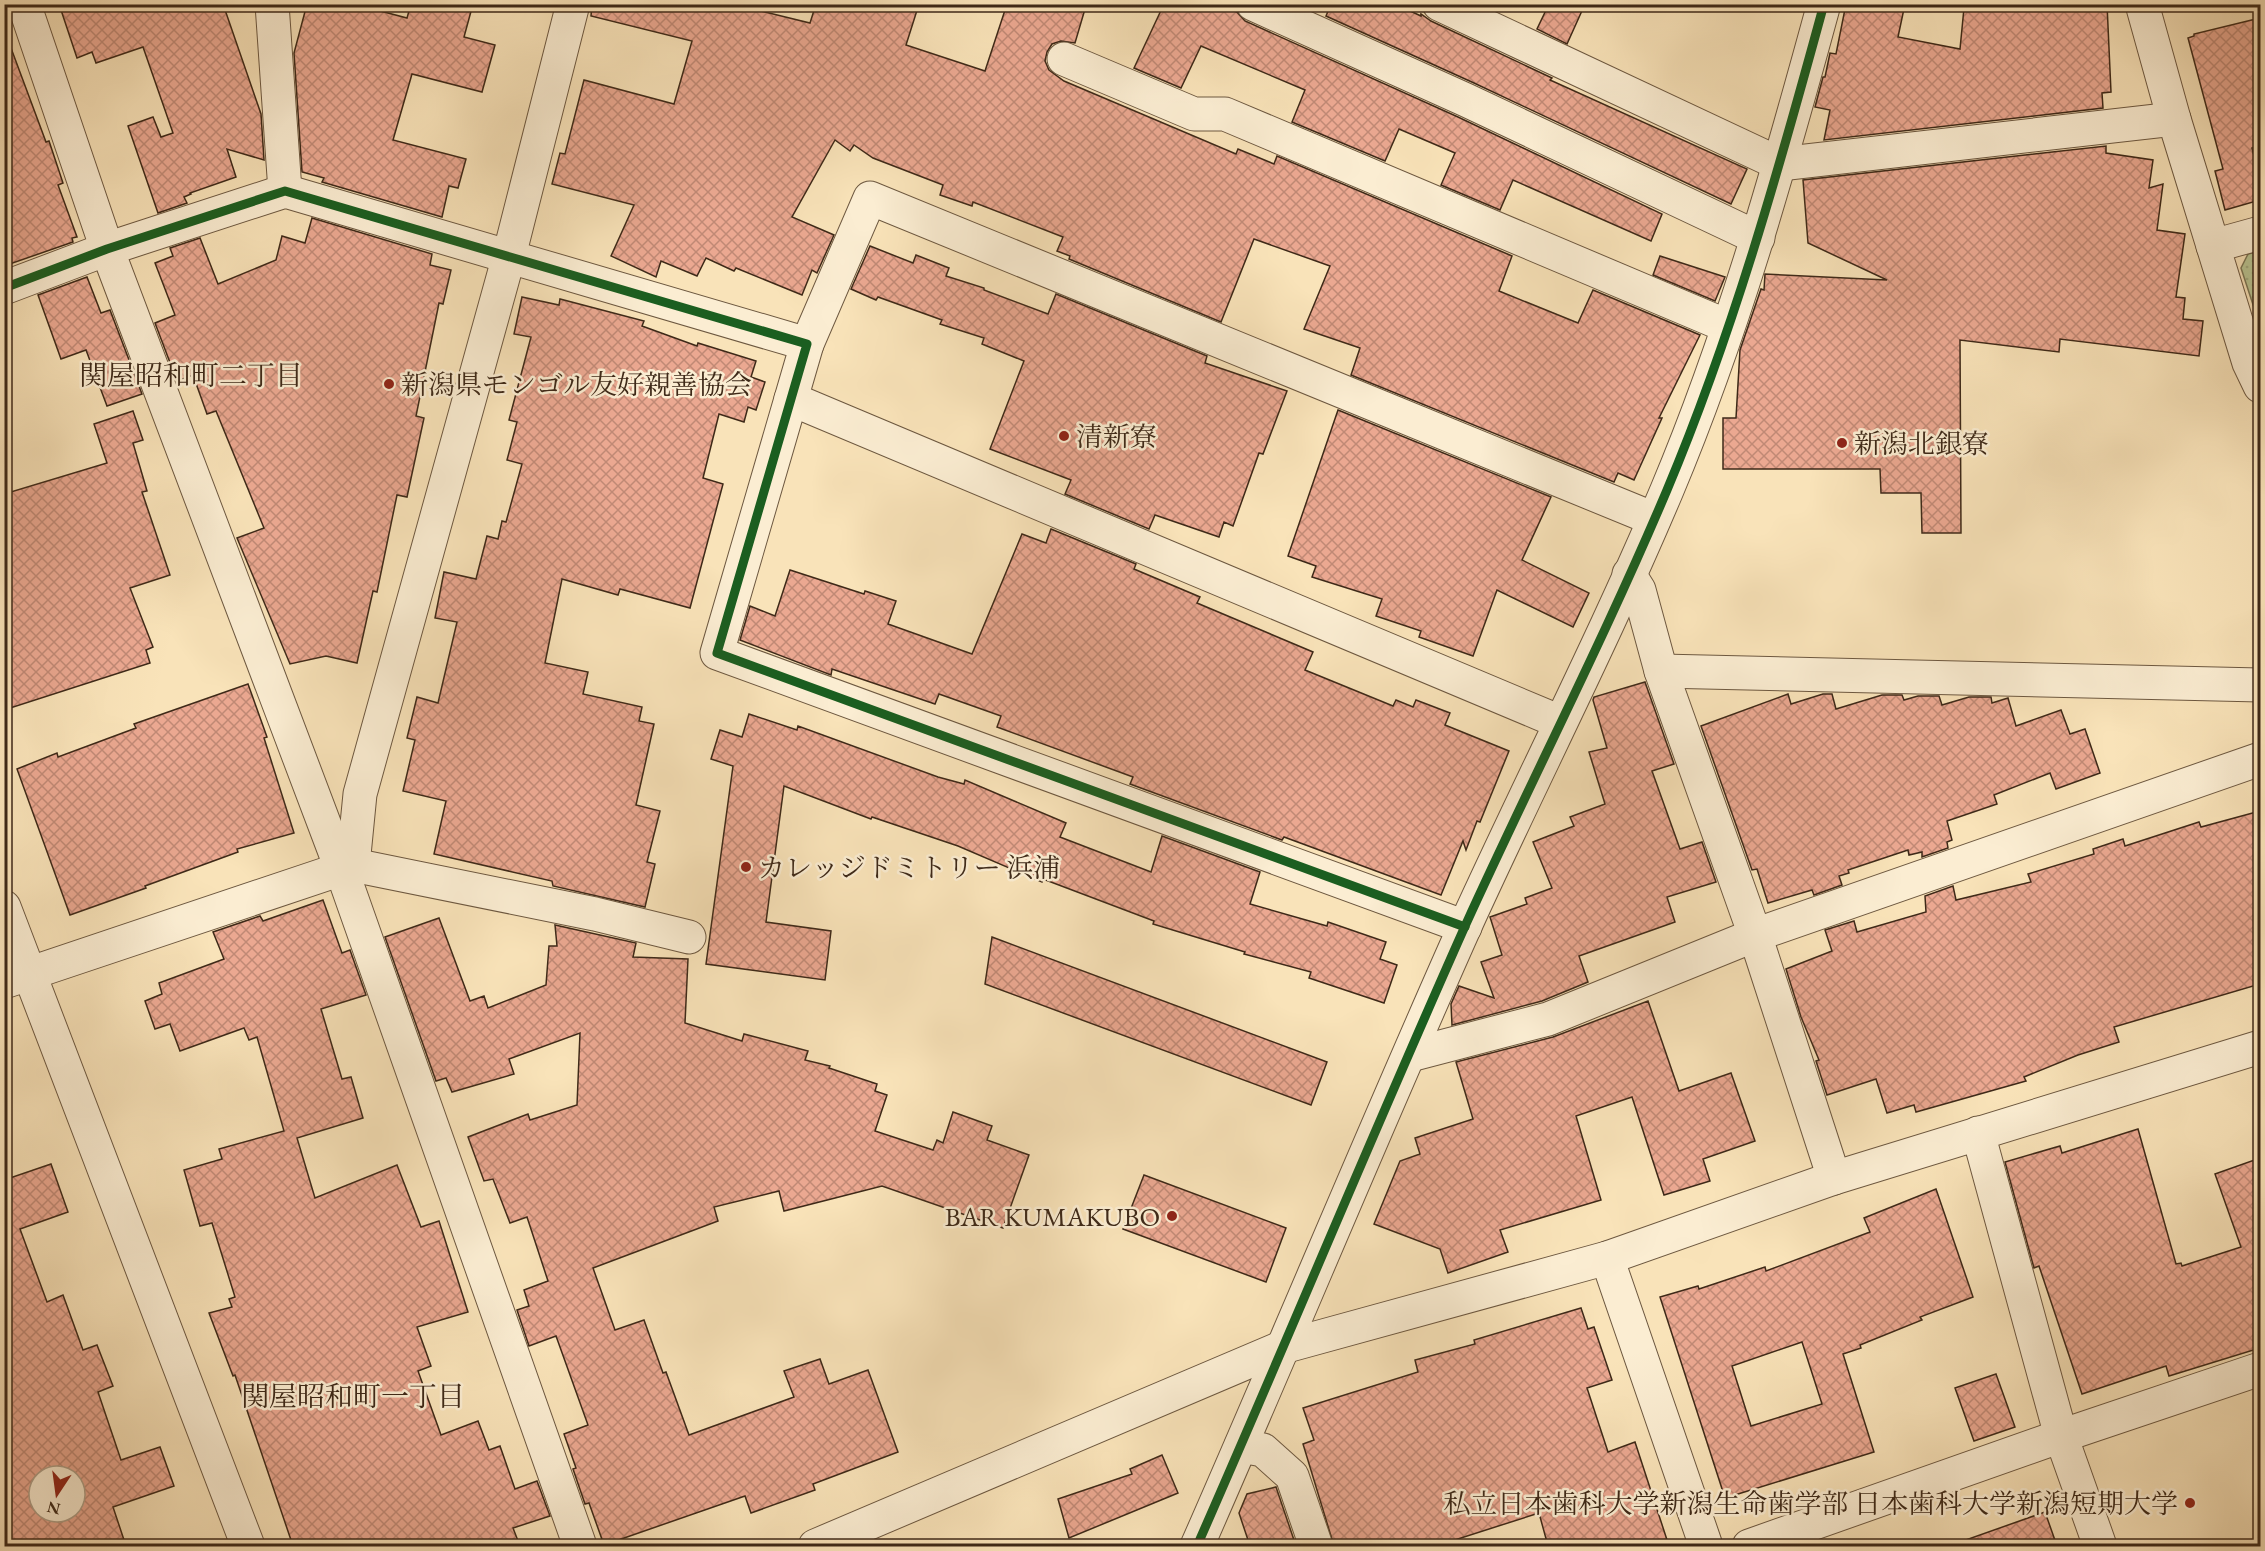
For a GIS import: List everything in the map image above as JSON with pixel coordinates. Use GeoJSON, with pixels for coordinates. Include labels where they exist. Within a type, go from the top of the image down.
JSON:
{"type":"FeatureCollection","features":[{"type":"Feature","properties":{"kind":"street"},"geometry":{"type":"LineString","coordinates":[[24,4],[107,249],[347,866],[580,1546]]}},
{"type":"Feature","properties":{"kind":"street"},"geometry":{"type":"LineString","coordinates":[[272,4],[285,191]]}},
{"type":"Feature","properties":{"kind":"street"},"geometry":{"type":"LineString","coordinates":[[347,866],[360,794],[509,256],[573,4]]}},
{"type":"Feature","properties":{"kind":"street"},"geometry":{"type":"LineString","coordinates":[[1253,4],[1466,100],[1758,238]]}},
{"type":"Feature","properties":{"kind":"street"},"geometry":{"type":"LineString","coordinates":[[1439,4],[1780,164],[2174,119]]}},
{"type":"Feature","properties":{"kind":"street"},"geometry":{"type":"LineString","coordinates":[[1197,1546],[1465,927],[1586,670],[1654,519],[1702,401],[1758,238],[1824,4]]}},
{"type":"Feature","properties":{"kind":"street"},"geometry":{"type":"LineString","coordinates":[[2142,4],[2174,119],[2249,363],[2260,386]]}},
{"type":"Feature","properties":{"kind":"street"},"geometry":{"type":"LineString","coordinates":[[1064,59],[1194,114],[1225,114],[1727,326]]}},
{"type":"Feature","properties":{"kind":"street"},"geometry":{"type":"LineString","coordinates":[[4,288],[107,249],[285,191],[807,344]]}},
{"type":"Feature","properties":{"kind":"street"},"geometry":{"type":"LineString","coordinates":[[1465,927],[717,653],[807,344],[870,198],[1654,519]]}},
{"type":"Feature","properties":{"kind":"street"},"geometry":{"type":"LineString","coordinates":[[2213,246],[2260,233]]}},
{"type":"Feature","properties":{"kind":"street"},"geometry":{"type":"LineString","coordinates":[[791,399],[1560,722]]}},
{"type":"Feature","properties":{"kind":"street"},"geometry":{"type":"LineString","coordinates":[[1629,574],[1639,590],[1661,671],[1755,935],[1834,1178]]}},
{"type":"Feature","properties":{"kind":"street"},"geometry":{"type":"LineString","coordinates":[[1661,671],[2260,685]]}},
{"type":"Feature","properties":{"kind":"street"},"geometry":{"type":"LineString","coordinates":[[1410,1055],[1548,1018],[1755,935],[2260,759]]}},
{"type":"Feature","properties":{"kind":"street"},"geometry":{"type":"LineString","coordinates":[[16,977],[347,866],[595,914],[689,937]]}},
{"type":"Feature","properties":{"kind":"street"},"geometry":{"type":"LineString","coordinates":[[4,907],[16,977],[248,1546]]}},
{"type":"Feature","properties":{"kind":"street"},"geometry":{"type":"LineString","coordinates":[[815,1546],[1282,1347],[1607,1258],[1834,1178],[2260,1047]]}},
{"type":"Feature","properties":{"kind":"street"},"geometry":{"type":"LineString","coordinates":[[1978,1133],[2061,1436],[2100,1546]]}},
{"type":"Feature","properties":{"kind":"street"},"geometry":{"type":"LineString","coordinates":[[1607,1258],[1706,1546]]}},
{"type":"Feature","properties":{"kind":"street"},"geometry":{"type":"LineString","coordinates":[[1749,1546],[2061,1436],[2260,1369]]}},
{"type":"Feature","properties":{"kind":"street"},"geometry":{"type":"LineString","coordinates":[[1241,1446],[1263,1450],[1292,1476],[1316,1546]]}},
{"type":"Feature","properties":{"kind":"green space"},"geometry":{"type":"Polygon","coordinates":[[[2260,251],[2260,326],[2241,268],[2248,254],[2260,251]]]}},
{"type":"Feature","properties":{"kind":"building"},"geometry":{"type":"Polygon","coordinates":[[[59,4],[223,4],[261,114],[264,160],[227,149],[236,177],[190,193],[184,197],[187,203],[158,213],[128,126],[153,117],[161,137],[173,133],[143,47],[96,63],[92,52],[77,58],[59,4]]]}},
{"type":"Feature","properties":{"kind":"building"},"geometry":{"type":"Polygon","coordinates":[[[307,4],[354,4],[407,18],[411,4],[473,4],[464,37],[495,45],[482,92],[412,74],[393,140],[466,159],[458,188],[449,186],[442,217],[322,182],[324,178],[302,172],[294,53],[307,4]]]}},
{"type":"Feature","properties":{"kind":"building"},"geometry":{"type":"Polygon","coordinates":[[[592,4],[732,4],[810,23],[816,4],[919,4],[906,45],[985,71],[1007,4],[1067,4],[1085,9],[1075,43],[1061,41],[1052,44],[1047,52],[1045,61],[1049,70],[1064,81],[1236,154],[1238,149],[1274,164],[1277,156],[1512,256],[1499,291],[1578,323],[1593,290],[1700,335],[1659,418],[1662,418],[1634,480],[1618,473],[1614,482],[1351,375],[1360,348],[1304,329],[1330,266],[1254,239],[1221,322],[1069,259],[1070,256],[1057,251],[1063,237],[973,202],[972,206],[940,195],[943,185],[873,158],[854,145],[850,151],[835,140],[792,217],[834,235],[817,273],[812,270],[802,295],[736,268],[734,271],[706,258],[697,276],[661,261],[656,277],[611,256],[634,205],[552,184],[560,153],[565,154],[584,80],[674,104],[692,41],[591,16],[592,4]]]}},
{"type":"Feature","properties":{"kind":"building"},"geometry":{"type":"Polygon","coordinates":[[[1164,4],[1218,4],[1237,12],[1245,21],[1458,117],[1662,214],[1651,241],[1513,180],[1500,210],[1441,185],[1455,153],[1399,129],[1385,161],[1292,122],[1305,90],[1201,46],[1181,88],[1134,68],[1164,4]]]}},
{"type":"Feature","properties":{"kind":"building"},"geometry":{"type":"Polygon","coordinates":[[[1331,4],[1395,4],[1421,16],[1421,14],[1431,21],[1552,78],[1550,80],[1747,169],[1731,204],[1326,16],[1331,4]]]}},
{"type":"Feature","properties":{"kind":"building"},"geometry":{"type":"Polygon","coordinates":[[[1549,4],[1585,4],[1567,44],[1537,29],[1549,4]]]}},
{"type":"Feature","properties":{"kind":"building"},"geometry":{"type":"Polygon","coordinates":[[[1846,4],[1905,4],[1898,37],[1960,49],[1964,8],[1977,4],[2107,4],[2111,92],[2102,93],[2103,108],[1824,140],[1830,110],[1815,107],[1830,53],[1836,54],[1846,4]]]}},
{"type":"Feature","properties":{"kind":"building"},"geometry":{"type":"Polygon","coordinates":[[[2260,18],[2260,146],[2252,148],[2260,179],[2260,200],[2225,210],[2215,171],[2223,169],[2188,38],[2194,34],[2260,18]]]}},
{"type":"Feature","properties":{"kind":"building"},"geometry":{"type":"Polygon","coordinates":[[[8,40],[46,142],[49,141],[63,183],[58,185],[77,237],[72,238],[73,242],[4,266],[4,41],[8,40]]]}},
{"type":"Feature","properties":{"kind":"building"},"geometry":{"type":"Polygon","coordinates":[[[2106,146],[2106,153],[2153,160],[2149,188],[2163,184],[2157,230],[2185,234],[2176,297],[2185,298],[2183,319],[2203,321],[2199,356],[2060,339],[2059,352],[1960,340],[1961,533],[1922,533],[1921,493],[1881,493],[1880,469],[1723,469],[1723,418],[1736,418],[1740,350],[1761,289],[1764,290],[1765,274],[1887,280],[1808,243],[1803,180],[2106,146]]]}},
{"type":"Feature","properties":{"kind":"building"},"geometry":{"type":"Polygon","coordinates":[[[312,218],[432,254],[430,265],[451,270],[443,304],[439,303],[416,416],[424,418],[407,497],[397,495],[377,592],[373,591],[357,663],[326,656],[290,664],[237,538],[264,528],[216,411],[207,414],[193,375],[177,381],[155,323],[175,315],[155,263],[173,256],[170,248],[200,238],[218,284],[276,260],[282,236],[305,243],[312,218]]]}},
{"type":"Feature","properties":{"kind":"building"},"geometry":{"type":"Polygon","coordinates":[[[870,246],[913,263],[916,255],[949,268],[946,276],[984,288],[984,290],[1048,314],[1056,294],[1207,356],[1205,363],[1287,391],[1263,454],[1259,453],[1233,526],[1224,522],[1219,537],[1155,515],[1149,529],[1065,494],[1071,480],[990,449],[1024,361],[982,344],[984,338],[940,324],[942,320],[878,297],[876,300],[851,289],[870,246]]]}},
{"type":"Feature","properties":{"kind":"building"},"geometry":{"type":"Polygon","coordinates":[[[1660,256],[1725,277],[1715,301],[1653,275],[1660,256]]]}},
{"type":"Feature","properties":{"kind":"building"},"geometry":{"type":"Polygon","coordinates":[[[87,277],[101,313],[110,310],[142,394],[107,406],[86,350],[61,359],[38,295],[87,277]]]}},
{"type":"Feature","properties":{"kind":"building"},"geometry":{"type":"Polygon","coordinates":[[[522,297],[559,305],[560,299],[644,321],[642,326],[697,346],[698,343],[756,361],[751,377],[765,382],[756,410],[748,407],[744,422],[719,414],[703,478],[723,484],[690,608],[620,589],[618,595],[562,579],[545,663],[588,672],[583,694],[642,707],[639,721],[654,724],[636,805],[660,811],[647,862],[655,864],[645,907],[553,886],[552,881],[434,854],[446,801],[403,791],[415,740],[407,738],[417,697],[438,703],[457,622],[435,618],[444,572],[476,579],[487,536],[498,539],[502,521],[506,522],[522,464],[507,460],[517,422],[509,420],[531,337],[514,334],[522,297]]]}},
{"type":"Feature","properties":{"kind":"building"},"geometry":{"type":"Polygon","coordinates":[[[1338,410],[1551,497],[1522,560],[1589,593],[1573,627],[1497,590],[1473,656],[1419,637],[1421,631],[1376,616],[1382,599],[1312,577],[1316,566],[1288,556],[1338,410]]]}},
{"type":"Feature","properties":{"kind":"building"},"geometry":{"type":"Polygon","coordinates":[[[133,411],[143,440],[133,443],[147,491],[142,492],[170,575],[130,588],[153,647],[146,650],[150,663],[4,710],[4,494],[107,463],[94,424],[133,411]]]}},
{"type":"Feature","properties":{"kind":"building"},"geometry":{"type":"Polygon","coordinates":[[[1051,529],[1136,564],[1134,569],[1200,597],[1197,603],[1313,652],[1305,670],[1393,706],[1396,700],[1413,707],[1416,700],[1450,713],[1445,725],[1509,751],[1480,822],[1477,821],[1466,850],[1463,841],[1441,895],[1284,837],[1282,840],[1130,784],[1133,777],[997,727],[1001,716],[939,694],[935,704],[832,669],[831,675],[740,640],[750,606],[775,616],[790,570],[864,594],[865,591],[896,601],[888,624],[972,654],[1022,534],[1046,543],[1051,529]]]}},
{"type":"Feature","properties":{"kind":"building"},"geometry":{"type":"Polygon","coordinates":[[[1645,682],[1674,764],[1652,771],[1680,849],[1702,842],[1716,882],[1667,897],[1675,922],[1579,956],[1588,982],[1542,1001],[1452,1025],[1451,1004],[1459,986],[1494,998],[1481,962],[1502,955],[1490,917],[1527,904],[1525,898],[1552,888],[1533,842],[1574,826],[1570,817],[1605,804],[1589,752],[1607,748],[1594,697],[1645,682]]]}},
{"type":"Feature","properties":{"kind":"building"},"geometry":{"type":"Polygon","coordinates":[[[248,684],[267,737],[264,738],[294,833],[237,849],[238,852],[70,915],[17,769],[57,753],[58,757],[136,728],[134,724],[248,684]]]}},
{"type":"Feature","properties":{"kind":"building"},"geometry":{"type":"Polygon","coordinates":[[[1788,694],[1791,704],[1823,694],[1832,694],[1836,709],[1882,695],[1902,695],[1904,700],[1918,696],[1939,696],[1942,705],[1969,697],[1991,697],[1992,703],[2008,698],[2016,726],[2061,710],[2070,734],[2085,729],[2100,773],[2056,789],[2050,773],[1994,795],[1997,804],[1947,821],[1952,840],[1947,842],[1948,848],[1922,857],[1922,852],[1909,855],[1908,850],[1848,870],[1849,873],[1839,876],[1842,885],[1814,895],[1812,890],[1768,903],[1757,869],[1752,870],[1701,726],[1788,694]]]}},
{"type":"Feature","properties":{"kind":"building"},"geometry":{"type":"Polygon","coordinates":[[[749,714],[797,730],[798,726],[938,777],[964,784],[965,780],[1066,823],[1060,837],[1151,872],[1162,836],[1260,872],[1250,904],[1327,926],[1328,922],[1386,942],[1380,959],[1397,965],[1384,1003],[1309,978],[1311,972],[1244,954],[1245,952],[1153,924],[1154,921],[1043,879],[1042,882],[958,846],[872,817],[871,819],[784,786],[766,922],[831,931],[825,980],[706,964],[733,766],[711,759],[720,730],[742,737],[749,714]]]}},
{"type":"Feature","properties":{"kind":"building"},"geometry":{"type":"Polygon","coordinates":[[[2260,811],[2260,984],[2114,1027],[2119,1042],[2078,1055],[2024,1077],[2026,1081],[1916,1112],[1914,1105],[1887,1113],[1876,1079],[1827,1095],[1816,1061],[1819,1060],[1801,1017],[1786,969],[1832,951],[1825,930],[1854,921],[1857,932],[1926,912],[1925,896],[1953,886],[1956,900],[2031,882],[2028,874],[2094,854],[2093,849],[2123,839],[2125,846],[2199,822],[2201,827],[2260,811]]]}},
{"type":"Feature","properties":{"kind":"building"},"geometry":{"type":"Polygon","coordinates":[[[323,900],[342,953],[350,950],[366,995],[321,1009],[342,1079],[351,1077],[363,1118],[297,1138],[315,1198],[397,1165],[421,1227],[439,1221],[468,1312],[417,1327],[431,1366],[418,1371],[441,1435],[478,1421],[489,1450],[500,1446],[515,1489],[537,1481],[550,1516],[513,1528],[520,1546],[293,1546],[235,1375],[233,1376],[209,1313],[232,1307],[229,1299],[235,1297],[212,1223],[200,1226],[184,1170],[222,1159],[219,1149],[284,1131],[257,1037],[249,1040],[244,1028],[180,1051],[170,1024],[155,1029],[145,1001],[162,994],[159,983],[224,959],[213,932],[260,916],[263,921],[323,900]]]}},
{"type":"Feature","properties":{"kind":"building"},"geometry":{"type":"Polygon","coordinates":[[[439,918],[470,1001],[484,996],[488,1008],[546,985],[549,946],[557,946],[555,925],[636,943],[633,957],[688,959],[685,1023],[742,1041],[744,1034],[808,1051],[805,1060],[830,1066],[829,1068],[877,1084],[875,1091],[887,1095],[875,1131],[933,1150],[937,1140],[943,1143],[953,1112],[992,1126],[987,1140],[1029,1155],[1003,1228],[882,1186],[784,1211],[779,1191],[714,1207],[718,1221],[593,1268],[615,1330],[644,1320],[689,1435],[794,1397],[784,1371],[820,1359],[829,1384],[868,1370],[898,1452],[813,1484],[815,1490],[751,1513],[745,1496],[604,1545],[589,1503],[585,1504],[564,1434],[588,1425],[556,1336],[529,1346],[517,1310],[529,1306],[524,1290],[548,1281],[527,1217],[510,1223],[493,1179],[484,1181],[468,1137],[528,1114],[530,1120],[577,1105],[580,1033],[509,1059],[514,1074],[452,1092],[446,1078],[436,1081],[385,937],[439,918]]]}},
{"type":"Feature","properties":{"kind":"building"},"geometry":{"type":"Polygon","coordinates":[[[992,937],[1327,1062],[1311,1105],[985,984],[992,937]]]}},
{"type":"Feature","properties":{"kind":"building"},"geometry":{"type":"Polygon","coordinates":[[[1648,1001],[1679,1091],[1731,1073],[1755,1141],[1703,1159],[1710,1181],[1664,1195],[1632,1097],[1576,1116],[1601,1200],[1500,1230],[1508,1252],[1448,1273],[1440,1249],[1374,1224],[1400,1161],[1420,1154],[1415,1138],[1473,1119],[1456,1062],[1553,1037],[1648,1001]]]}},
{"type":"Feature","properties":{"kind":"building"},"geometry":{"type":"Polygon","coordinates":[[[2138,1129],[2176,1264],[2181,1263],[2182,1266],[2241,1247],[2215,1174],[2260,1158],[2260,1348],[2169,1376],[2166,1366],[2082,1394],[2039,1266],[2034,1268],[2005,1162],[2060,1146],[2062,1153],[2138,1129]]]}},
{"type":"Feature","properties":{"kind":"building"},"geometry":{"type":"Polygon","coordinates":[[[51,1164],[68,1212],[20,1229],[47,1302],[63,1295],[83,1350],[97,1345],[113,1386],[98,1392],[121,1460],[160,1447],[174,1486],[113,1507],[126,1546],[4,1546],[4,1180],[51,1164]]]}},
{"type":"Feature","properties":{"kind":"building"},"geometry":{"type":"Polygon","coordinates":[[[1144,1175],[1286,1228],[1266,1282],[1123,1229],[1144,1175]]]}},
{"type":"Feature","properties":{"kind":"building"},"geometry":{"type":"Polygon","coordinates":[[[1936,1189],[1973,1297],[1920,1317],[1922,1320],[1843,1354],[1874,1452],[1725,1498],[1660,1297],[1698,1286],[1699,1289],[1765,1267],[1766,1271],[1870,1232],[1864,1218],[1936,1189]],[[1802,1342],[1732,1366],[1751,1426],[1822,1404],[1802,1342]]]}},
{"type":"Feature","properties":{"kind":"building"},"geometry":{"type":"Polygon","coordinates":[[[1581,1308],[1588,1329],[1594,1327],[1612,1380],[1587,1388],[1608,1452],[1635,1442],[1669,1546],[1548,1546],[1539,1513],[1436,1546],[1334,1546],[1303,1444],[1314,1440],[1303,1408],[1418,1372],[1415,1360],[1475,1344],[1474,1340],[1581,1308]]]}},
{"type":"Feature","properties":{"kind":"building"},"geometry":{"type":"Polygon","coordinates":[[[1996,1374],[2015,1427],[1974,1441],[1955,1388],[1996,1374]]]}},
{"type":"Feature","properties":{"kind":"building"},"geometry":{"type":"Polygon","coordinates":[[[1162,1455],[1178,1493],[1069,1538],[1058,1499],[1132,1474],[1130,1469],[1162,1455]]]}},
{"type":"Feature","properties":{"kind":"building"},"geometry":{"type":"Polygon","coordinates":[[[1276,1487],[1296,1546],[1250,1546],[1239,1513],[1247,1494],[1276,1487]]]}},
{"type":"Feature","properties":{"kind":"building"},"geometry":{"type":"Polygon","coordinates":[[[2045,1512],[2057,1546],[1960,1546],[1960,1542],[2045,1512]]]}},
{"type":"Feature","properties":{"kind":"cycle path"},"geometry":{"type":"LineString","coordinates":[[1197,1546],[1466,924],[1619,599],[1691,431],[1734,311],[1772,189],[1824,4]]}},
{"type":"Feature","properties":{"kind":"cycle path"},"geometry":{"type":"LineString","coordinates":[[4,288],[107,249],[285,191],[807,344],[717,653],[1465,927]]}},
{"type":"Feature","properties":{"kind":"place","name":"新潟県モンゴル友好親善協会"},"geometry":{"type":"Point","coordinates":[389,384]}},
{"type":"Feature","properties":{"kind":"place","name":"清新寮"},"geometry":{"type":"Point","coordinates":[1064,436]}},
{"type":"Feature","properties":{"kind":"place","name":"新潟北銀寮"},"geometry":{"type":"Point","coordinates":[1842,443]}},
{"type":"Feature","properties":{"kind":"place","name":"カレッジドミトリー 浜浦"},"geometry":{"type":"Point","coordinates":[746,867]}},
{"type":"Feature","properties":{"kind":"place","name":"BAR KUMAKUBO"},"geometry":{"type":"Point","coordinates":[1172,1216]}},
{"type":"Feature","properties":{"kind":"place","name":"私立日本歯科大学新潟生命歯学部 日本歯科大学新潟短期大学"},"geometry":{"type":"Point","coordinates":[2190,1503]}},
{"type":"Feature","properties":{"kind":"district","name":"関屋昭和町二丁目"},"geometry":{"type":"Point","coordinates":[191,375]}},
{"type":"Feature","properties":{"kind":"district","name":"関屋昭和町一丁目"},"geometry":{"type":"Point","coordinates":[353,1396]}}]}
